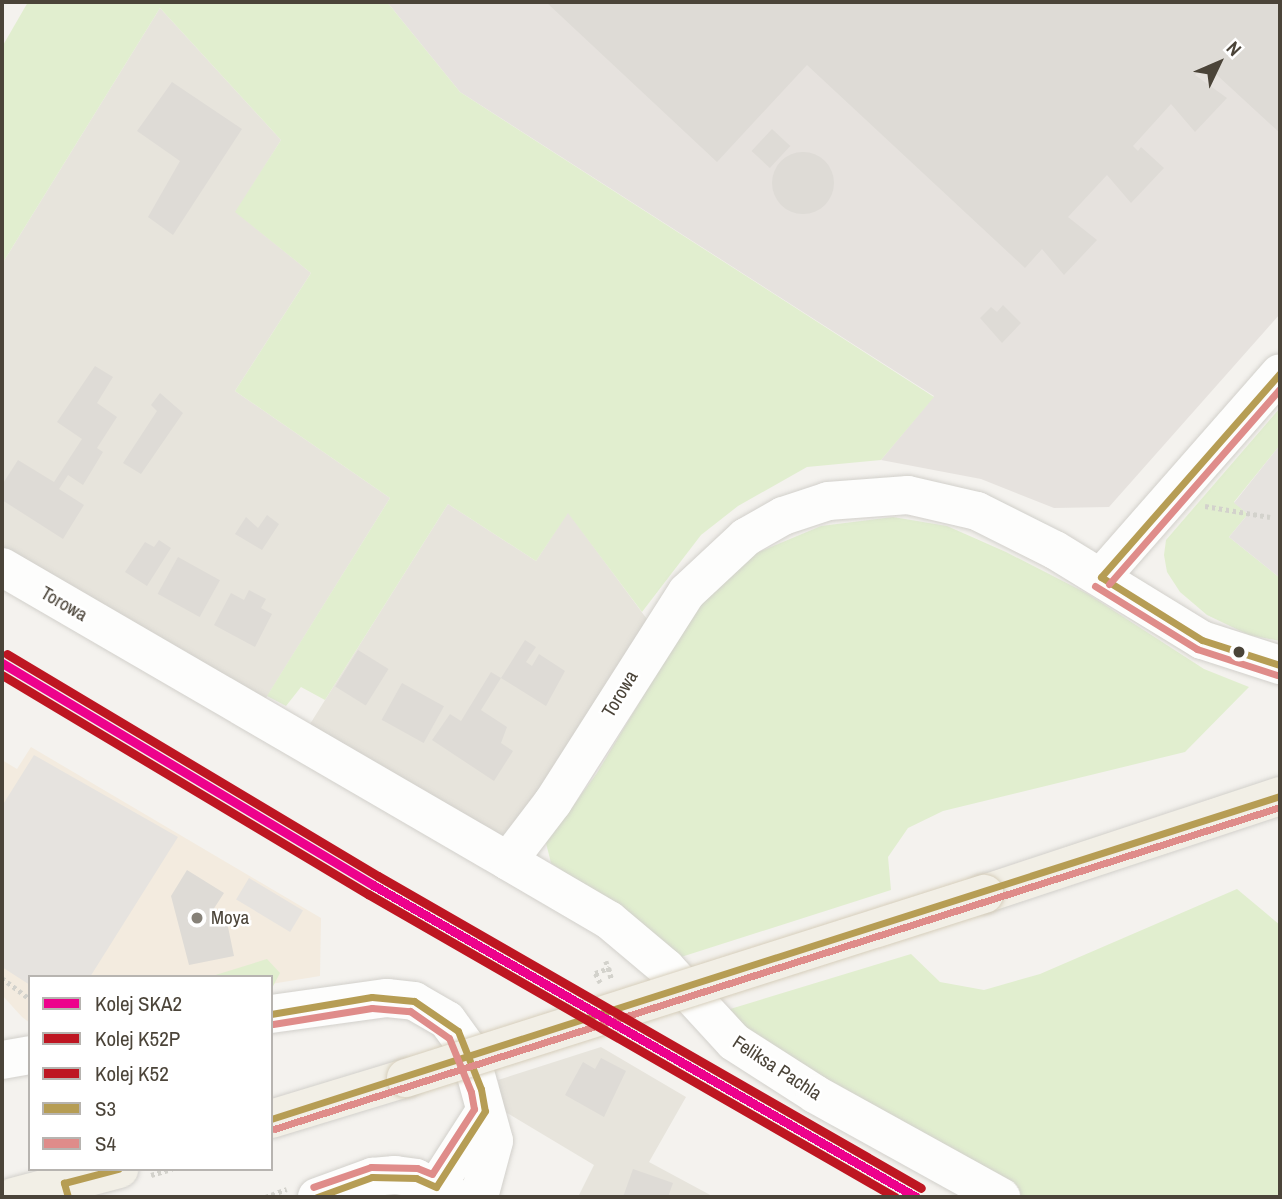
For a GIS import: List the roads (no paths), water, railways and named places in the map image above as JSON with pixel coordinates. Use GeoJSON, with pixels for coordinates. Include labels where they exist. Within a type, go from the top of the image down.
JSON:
{"type":"FeatureCollection","features":[{"type":"Feature","properties":{"kind":"main road"},"geometry":{"type":"LineString","coordinates":[[273,1118],[984,894],[1280,796]]}},
{"type":"Feature","properties":{"kind":"main road"},"geometry":{"type":"LineString","coordinates":[[13,1197],[110,1171]]}},
{"type":"Feature","properties":{"kind":"main road"},"geometry":{"type":"LineString","coordinates":[[2,1180],[59,1183]]}},
{"type":"Feature","properties":{"kind":"street"},"geometry":{"type":"LineString","coordinates":[[1101,577],[1280,373]]}},
{"type":"Feature","properties":{"kind":"street","name":"Torowa"},"geometry":{"type":"LineString","coordinates":[[2,567],[508,861],[553,802],[687,592],[746,537],[783,516],[844,498],[885,494],[930,498],[1002,522],[1101,577],[1202,639],[1280,665]]}},
{"type":"Feature","properties":{"kind":"street","name":"Feliksa Pachla"},"geometry":{"type":"LineString","coordinates":[[508,861],[610,920],[666,968],[734,1042],[815,1094],[1001,1197]]}},
{"type":"Feature","properties":{"kind":"street"},"geometry":{"type":"LineString","coordinates":[[273,1014],[372,998],[402,998],[426,1006],[453,1025],[469,1050],[494,1142],[479,1197]]}},
{"type":"Feature","properties":{"kind":"street"},"geometry":{"type":"LineString","coordinates":[[317,1197],[383,1176],[416,1178],[445,1192],[485,1111]]}},
{"type":"Feature","properties":{"kind":"rail line","name":"K52"},"geometry":{"type":"LineString","coordinates":[[7,654],[378,876],[921,1188]]}},
{"type":"Feature","properties":{"kind":"rail line","name":"SKA2"},"geometry":{"type":"LineString","coordinates":[[2,663],[373,885],[916,1197]]}},
{"type":"Feature","properties":{"kind":"rail line","name":"K52P"},"geometry":{"type":"LineString","coordinates":[[2,675],[368,894],[895,1197]]}},
{"type":"Feature","properties":{"kind":"place","name":"Moya"},"geometry":{"type":"Point","coordinates":[197,918]}}]}
